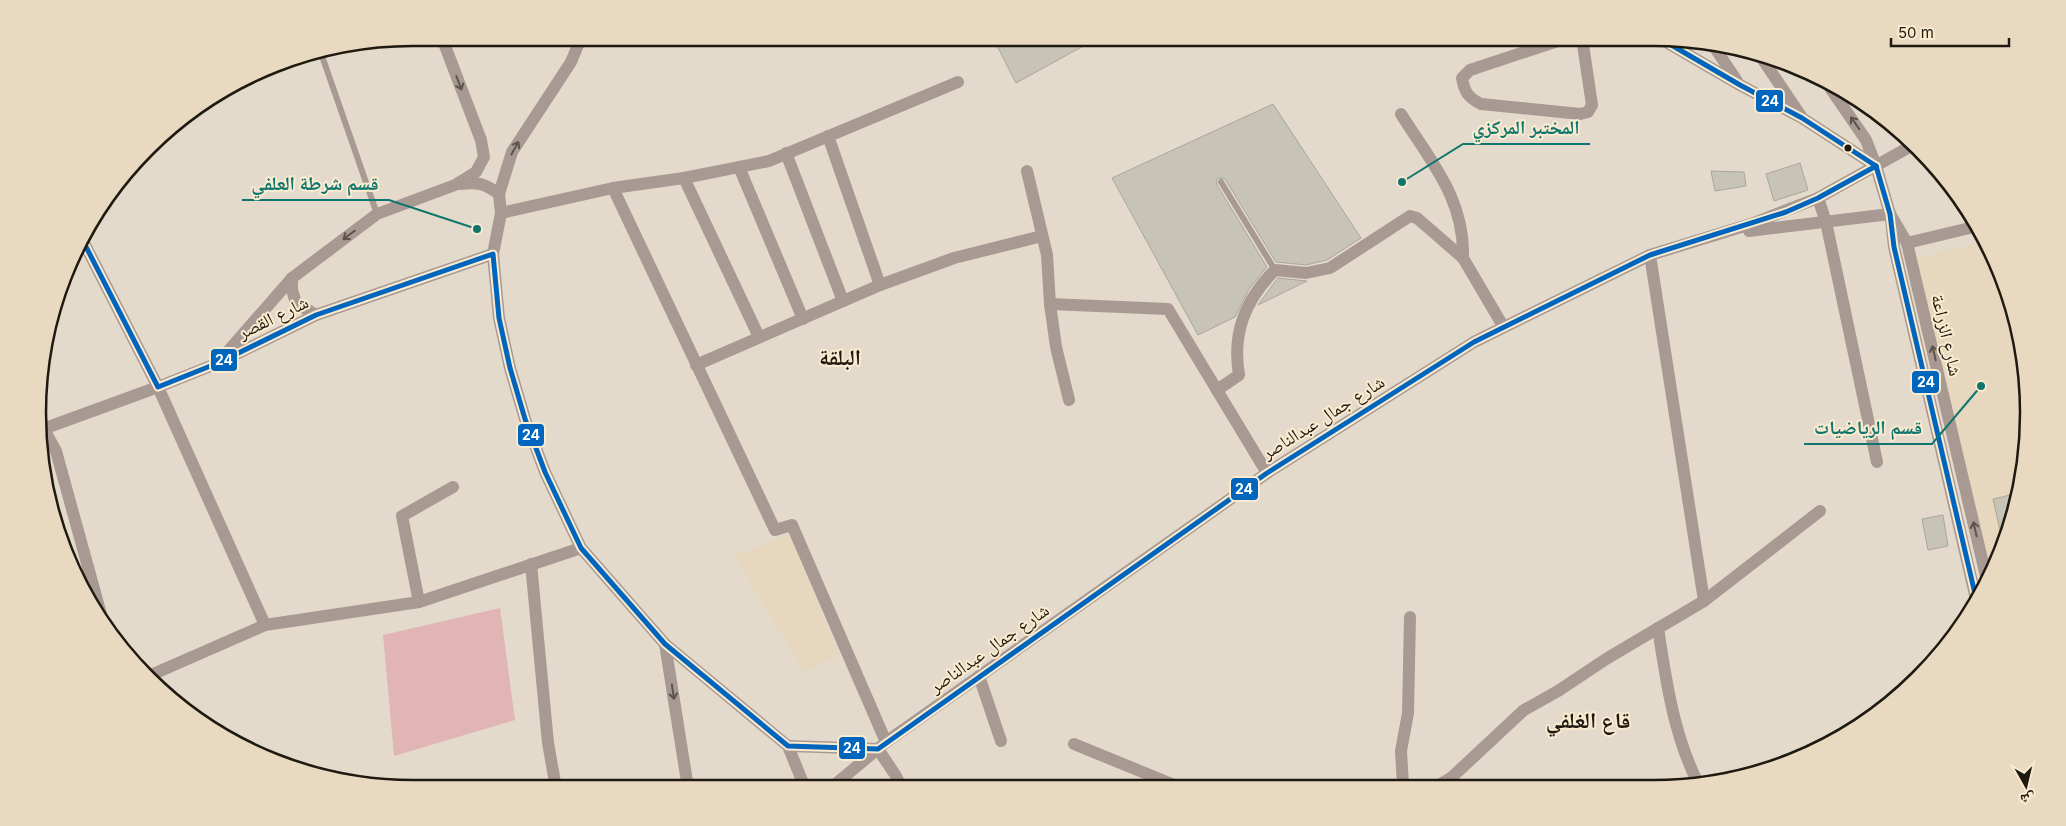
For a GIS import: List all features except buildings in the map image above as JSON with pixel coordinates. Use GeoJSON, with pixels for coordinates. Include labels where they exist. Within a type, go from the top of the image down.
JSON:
{"type":"FeatureCollection","features":[{"type":"Feature","properties":{"kind":"street"},"geometry":{"type":"LineString","coordinates":[[218,363],[292,278],[377,214],[456,185],[476,172],[484,157],[481,140],[445,46]]}},
{"type":"Feature","properties":{"kind":"street"},"geometry":{"type":"LineString","coordinates":[[578,46],[572,62],[512,152],[499,194],[501,213],[493,254],[499,318],[510,368],[525,419],[545,472],[581,548],[664,644],[788,746],[802,780]]}},
{"type":"Feature","properties":{"kind":"street"},"geometry":{"type":"LineString","coordinates":[[1543,46],[1470,70],[1462,78],[1464,89],[1471,99],[1481,104],[1580,114],[1588,112],[1592,105],[1583,46]]}},
{"type":"Feature","properties":{"kind":"street"},"geometry":{"type":"LineString","coordinates":[[1676,47],[1740,85],[1802,118],[1876,166]]}},
{"type":"Feature","properties":{"kind":"street"},"geometry":{"type":"LineString","coordinates":[[1718,52],[1740,85]]}},
{"type":"Feature","properties":{"kind":"street"},"geometry":{"type":"LineString","coordinates":[[1767,65],[1802,118]]}},
{"type":"Feature","properties":{"kind":"street"},"geometry":{"type":"LineString","coordinates":[[501,213],[613,188],[684,178],[769,160],[958,82]]}},
{"type":"Feature","properties":{"kind":"street","name":"شارع الزراعة"},"geometry":{"type":"LineString","coordinates":[[1835,94],[1859,129],[1876,166],[1890,214],[1907,242],[1984,570]]}},
{"type":"Feature","properties":{"kind":"street"},"geometry":{"type":"LineString","coordinates":[[1401,114],[1452,195],[1461,222],[1464,240],[1463,258]]}},
{"type":"Feature","properties":{"kind":"street"},"geometry":{"type":"LineString","coordinates":[[828,136],[880,285]]}},
{"type":"Feature","properties":{"kind":"street","name":"شارع جمال عبدالناصر"},"geometry":{"type":"LineString","coordinates":[[842,780],[882,746],[979,676],[1267,473],[1474,342],[1650,254],[1752,224],[1818,198],[1907,149]]}},
{"type":"Feature","properties":{"kind":"street"},"geometry":{"type":"LineString","coordinates":[[786,153],[843,301]]}},
{"type":"Feature","properties":{"kind":"street"},"geometry":{"type":"LineString","coordinates":[[739,166],[803,318]]}},
{"type":"Feature","properties":{"kind":"street"},"geometry":{"type":"LineString","coordinates":[[1027,171],[1047,255],[1050,304],[1056,347],[1069,400]]}},
{"type":"Feature","properties":{"kind":"street"},"geometry":{"type":"LineString","coordinates":[[684,178],[759,337]]}},
{"type":"Feature","properties":{"kind":"street"},"geometry":{"type":"LineString","coordinates":[[456,185],[474,183],[487,185],[499,194]]}},
{"type":"Feature","properties":{"kind":"street"},"geometry":{"type":"LineString","coordinates":[[613,188],[775,530],[792,525],[882,746],[898,780]]}},
{"type":"Feature","properties":{"kind":"street"},"geometry":{"type":"LineString","coordinates":[[1818,198],[1826,222],[1877,462]]}},
{"type":"Feature","properties":{"kind":"street"},"geometry":{"type":"LineString","coordinates":[[1890,214],[1894,247],[1974,590]]}},
{"type":"Feature","properties":{"kind":"street","name":"شارع جمال عبدالناصر"},"geometry":{"type":"LineString","coordinates":[[1717,234],[1890,214]]}},
{"type":"Feature","properties":{"kind":"street"},"geometry":{"type":"LineString","coordinates":[[1217,390],[1239,375],[1236,355],[1244,310],[1262,283],[1275,270],[1306,273],[1330,268],[1410,216],[1418,218],[1463,258],[1503,326]]}},
{"type":"Feature","properties":{"kind":"street"},"geometry":{"type":"LineString","coordinates":[[1907,242],[1970,228]]}},
{"type":"Feature","properties":{"kind":"street"},"geometry":{"type":"LineString","coordinates":[[696,365],[880,285],[954,258],[1042,236]]}},
{"type":"Feature","properties":{"kind":"street"},"geometry":{"type":"LineString","coordinates":[[86,247],[158,387],[265,625]]}},
{"type":"Feature","properties":{"kind":"street","name":"شارع القصر"},"geometry":{"type":"LineString","coordinates":[[47,428],[218,363],[316,315],[493,254]]}},
{"type":"Feature","properties":{"kind":"street"},"geometry":{"type":"LineString","coordinates":[[1650,254],[1704,601]]}},
{"type":"Feature","properties":{"kind":"street"},"geometry":{"type":"LineString","coordinates":[[292,278],[292,290],[296,303],[304,310],[316,315]]}},
{"type":"Feature","properties":{"kind":"street"},"geometry":{"type":"LineString","coordinates":[[1050,304],[1168,308],[1267,473]]}},
{"type":"Feature","properties":{"kind":"street"},"geometry":{"type":"LineString","coordinates":[[47,434],[56,451],[97,599]]}},
{"type":"Feature","properties":{"kind":"street"},"geometry":{"type":"LineString","coordinates":[[419,602],[402,516],[453,487]]}},
{"type":"Feature","properties":{"kind":"street"},"geometry":{"type":"LineString","coordinates":[[1448,780],[1524,710],[1704,601],[1820,511]]}},
{"type":"Feature","properties":{"kind":"street"},"geometry":{"type":"LineString","coordinates":[[155,673],[265,625],[419,602],[581,548]]}},
{"type":"Feature","properties":{"kind":"street"},"geometry":{"type":"LineString","coordinates":[[531,564],[548,743],[555,780]]}},
{"type":"Feature","properties":{"kind":"street"},"geometry":{"type":"LineString","coordinates":[[1402,780],[1401,751],[1408,713],[1410,617]]}},
{"type":"Feature","properties":{"kind":"street"},"geometry":{"type":"LineString","coordinates":[[1658,628],[1668,697],[1695,778]]}},
{"type":"Feature","properties":{"kind":"street"},"geometry":{"type":"LineString","coordinates":[[664,644],[687,780]]}},
{"type":"Feature","properties":{"kind":"street"},"geometry":{"type":"LineString","coordinates":[[979,676],[1001,741]]}},
{"type":"Feature","properties":{"kind":"street"},"geometry":{"type":"LineString","coordinates":[[1074,744],[1161,780]]}},
{"type":"Feature","properties":{"kind":"street"},"geometry":{"type":"LineString","coordinates":[[788,746],[882,746]]}},
{"type":"Feature","properties":{"kind":"lane"},"geometry":{"type":"LineString","coordinates":[[323,58],[377,214]]}},
{"type":"Feature","properties":{"kind":"lane"},"geometry":{"type":"LineString","coordinates":[[1221,182],[1275,270]]}},
{"type":"Feature","properties":{"kind":"shaded area"},"geometry":{"type":"Polygon","coordinates":[[[1978,243],[2000,295],[2013,341],[2017,365],[2020,413],[2017,461],[2007,508],[1987,563],[1912,259],[1978,243]]]}},
{"type":"Feature","properties":{"kind":"shaded area"},"geometry":{"type":"Polygon","coordinates":[[[789,534],[839,655],[804,672],[734,556],[789,534]]]}},
{"type":"Feature","properties":{"kind":"shaded area"},"geometry":{"type":"Polygon","coordinates":[[[500,608],[515,720],[394,756],[383,635],[500,608]]]}},
{"type":"Feature","properties":{"kind":"transit line","name":"24"},"geometry":{"type":"LineString","coordinates":[[1675,47],[1802,118],[1876,166]]}},
{"type":"Feature","properties":{"kind":"transit line","name":"24"},"geometry":{"type":"LineString","coordinates":[[1876,166],[1890,214],[1894,247],[1974,590]]}},
{"type":"Feature","properties":{"kind":"transit line","name":"24"},"geometry":{"type":"LineString","coordinates":[[86,247],[158,387],[218,363],[316,315],[493,254],[499,318],[510,368],[525,419],[545,472],[581,548],[665,644],[788,746],[878,749],[1267,473],[1474,342],[1650,255],[1786,212],[1818,198],[1876,166]]}},
{"type":"Feature","properties":{"kind":"place","name":"المختبر المركزي"},"geometry":{"type":"Point","coordinates":[1402,182]}},
{"type":"Feature","properties":{"kind":"place","name":"قسم شرطة العلفي"},"geometry":{"type":"Point","coordinates":[477,229]}},
{"type":"Feature","properties":{"kind":"place","name":"قسم الرياضيات"},"geometry":{"type":"Point","coordinates":[1981,386]}},
{"type":"Feature","properties":{"kind":"district","name":"البلقة"},"geometry":{"type":"Point","coordinates":[840,357]}},
{"type":"Feature","properties":{"kind":"district","name":"قاع الغلفي"},"geometry":{"type":"Point","coordinates":[1588,720]}}]}
